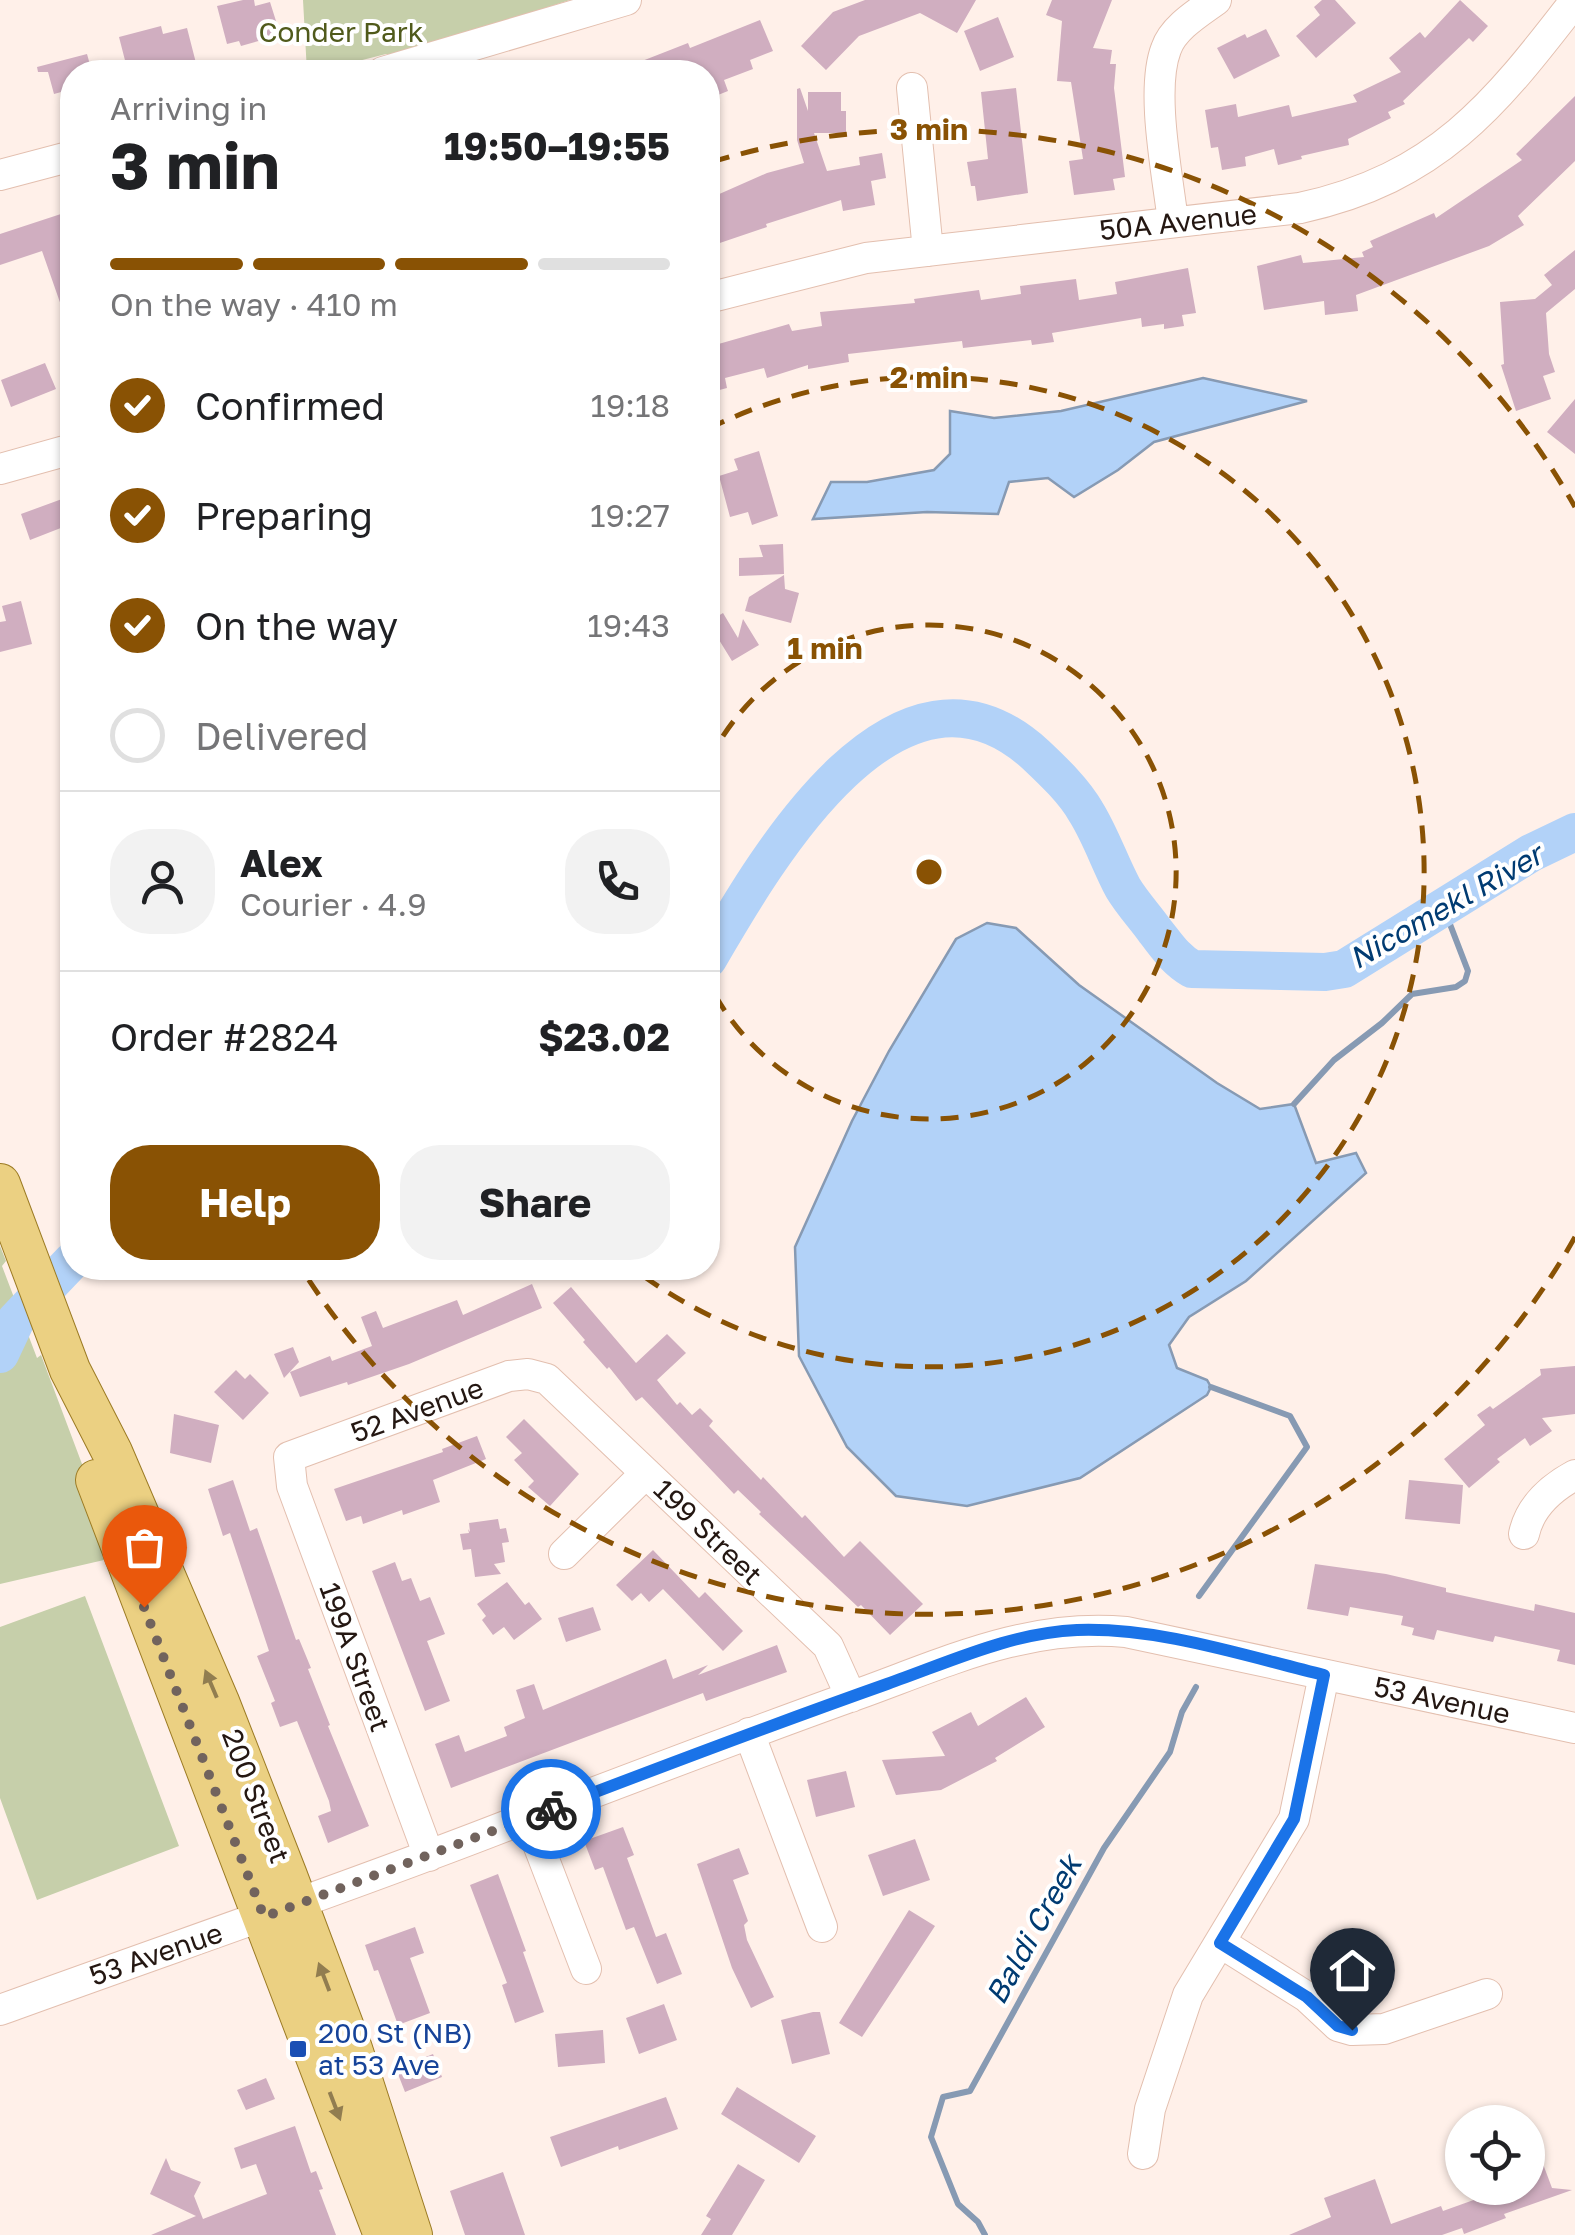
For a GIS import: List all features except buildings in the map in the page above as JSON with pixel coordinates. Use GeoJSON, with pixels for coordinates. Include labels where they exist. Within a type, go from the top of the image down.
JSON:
{"type":"FeatureCollection","features":[{"type":"Feature","properties":{"kind":"main road","name":"200 Street"},"geometry":{"type":"LineString","coordinates":[[0,1184],[64,1356],[89,1462],[280,1911],[352,2048],[412,2235]]}},
{"type":"Feature","properties":{"kind":"main road","name":"200 Street"},"geometry":{"type":"LineString","coordinates":[[280,1911],[384,2235]]}},
{"type":"Feature","properties":{"kind":"street"},"geometry":{"type":"LineString","coordinates":[[478,60],[626,0]]}},
{"type":"Feature","properties":{"kind":"street"},"geometry":{"type":"LineString","coordinates":[[1174,222],[1159,84],[1166,46],[1189,18],[1216,0]]}},
{"type":"Feature","properties":{"kind":"street","name":"50A Avenue"},"geometry":{"type":"LineString","coordinates":[[720,295],[840,262],[1327,202],[1410,168],[1449,142],[1500,96],[1575,1]]}},
{"type":"Feature","properties":{"kind":"street"},"geometry":{"type":"LineString","coordinates":[[912,88],[928,251]]}},
{"type":"Feature","properties":{"kind":"street"},"geometry":{"type":"LineString","coordinates":[[0,175],[60,159]]}},
{"type":"Feature","properties":{"kind":"street"},"geometry":{"type":"LineString","coordinates":[[0,469],[60,452]]}},
{"type":"Feature","properties":{"kind":"street","name":"52 Avenue"},"geometry":{"type":"LineString","coordinates":[[288,1456],[509,1376],[528,1374],[547,1379]]}},
{"type":"Feature","properties":{"kind":"street","name":"199 Street"},"geometry":{"type":"LineString","coordinates":[[547,1379],[828,1646],[851,1697]]}},
{"type":"Feature","properties":{"kind":"street","name":"199A Street"},"geometry":{"type":"LineString","coordinates":[[288,1456],[292,1486],[428,1856]]}},
{"type":"Feature","properties":{"kind":"street"},"geometry":{"type":"LineString","coordinates":[[564,1554],[646,1473]]}},
{"type":"Feature","properties":{"kind":"street"},"geometry":{"type":"LineString","coordinates":[[1524,1534],[1526,1521],[1540,1500],[1575,1475]]}},
{"type":"Feature","properties":{"kind":"street","name":"53 Avenue"},"geometry":{"type":"LineString","coordinates":[[0,2010],[280,1911],[1008,1640],[1080,1630],[1126,1632],[1575,1728]]}},
{"type":"Feature","properties":{"kind":"street"},"geometry":{"type":"LineString","coordinates":[[1143,2154],[1150,2109],[1182,2011],[1294,1819],[1324,1675]]}},
{"type":"Feature","properties":{"kind":"street"},"geometry":{"type":"LineString","coordinates":[[750,1733],[822,1927]]}},
{"type":"Feature","properties":{"kind":"street"},"geometry":{"type":"LineString","coordinates":[[528,1818],[586,1969]]}},
{"type":"Feature","properties":{"kind":"street"},"geometry":{"type":"LineString","coordinates":[[1220,1943],[1307,1997],[1338,2026],[1352,2030],[1384,2029],[1487,1994]]}},
{"type":"Feature","properties":{"kind":"green space","name":"Conder Park"},"geometry":{"type":"Polygon","coordinates":[[[303,0],[570,0],[397,56],[306,60],[303,0]]]}},
{"type":"Feature","properties":{"kind":"green space"},"geometry":{"type":"Polygon","coordinates":[[[0,1246],[6,1261],[2,1266],[37,1358],[41,1355],[117,1557],[0,1584],[0,1246]]]}},
{"type":"Feature","properties":{"kind":"green space"},"geometry":{"type":"Polygon","coordinates":[[[85,1596],[179,1846],[37,1900],[0,1798],[0,1627],[85,1596]]]}},
{"type":"Feature","properties":{"kind":"water"},"geometry":{"type":"Polygon","coordinates":[[[1203,378],[1307,401],[1154,442],[1074,497],[1048,478],[1009,482],[998,514],[927,512],[813,519],[831,482],[867,482],[934,470],[950,454],[950,411],[994,418],[1061,411],[1203,378]]]}},
{"type":"Feature","properties":{"kind":"water"},"geometry":{"type":"Polygon","coordinates":[[[987,923],[1016,928],[1079,985],[1260,1109],[1294,1104],[1316,1163],[1356,1153],[1366,1173],[1246,1281],[1189,1317],[1169,1345],[1177,1368],[1207,1380],[1211,1387],[1207,1395],[1080,1478],[967,1506],[896,1496],[847,1447],[799,1356],[795,1247],[852,1121],[889,1051],[956,939],[987,923]]]}},
{"type":"Feature","properties":{"kind":"waterway","name":"Nicomekl River"},"geometry":{"type":"LineString","coordinates":[[720,938],[764,867],[801,817],[842,772],[887,738],[935,720],[985,723],[1050,768],[1086,812],[1130,899],[1172,952],[1192,969],[1344,969],[1531,853],[1575,832]]}},
{"type":"Feature","properties":{"kind":"waterway","name":"Baldi Creek"},"geometry":{"type":"LineString","coordinates":[[1294,1104],[1334,1060],[1412,994],[1456,987],[1465,981],[1468,971],[1443,906]]}},
{"type":"Feature","properties":{"kind":"waterway","name":"Nicomekl River"},"geometry":{"type":"LineString","coordinates":[[0,1354],[16,1320],[60,1274]]}},
{"type":"Feature","properties":{"kind":"waterway","name":"Baldi Creek"},"geometry":{"type":"LineString","coordinates":[[1199,1596],[1307,1447],[1290,1416],[1211,1387]]}},
{"type":"Feature","properties":{"kind":"waterway","name":"Baldi Creek"},"geometry":{"type":"LineString","coordinates":[[985,2235],[978,2222],[958,2204],[931,2137],[943,2097],[970,2091],[1104,1848],[1170,1752],[1182,1712],[1196,1687]]}},
{"type":"Feature","properties":{"kind":"way so far"},"geometry":{"type":"LineString","coordinates":[[144,1607],[264,1917],[551,1809]]}},
{"type":"Feature","properties":{"kind":"place","name":"200 St (NB) at 53 Ave"},"geometry":{"type":"Point","coordinates":[298,2049]}},
{"type":"Feature","properties":{"kind":"route"},"geometry":{"type":"LineString","coordinates":[[551,1809],[738,1737],[1030,1635],[1080,1630],[1126,1632],[1324,1675],[1294,1819],[1220,1943],[1307,1997],[1338,2026],[1352,2030]]}}]}
